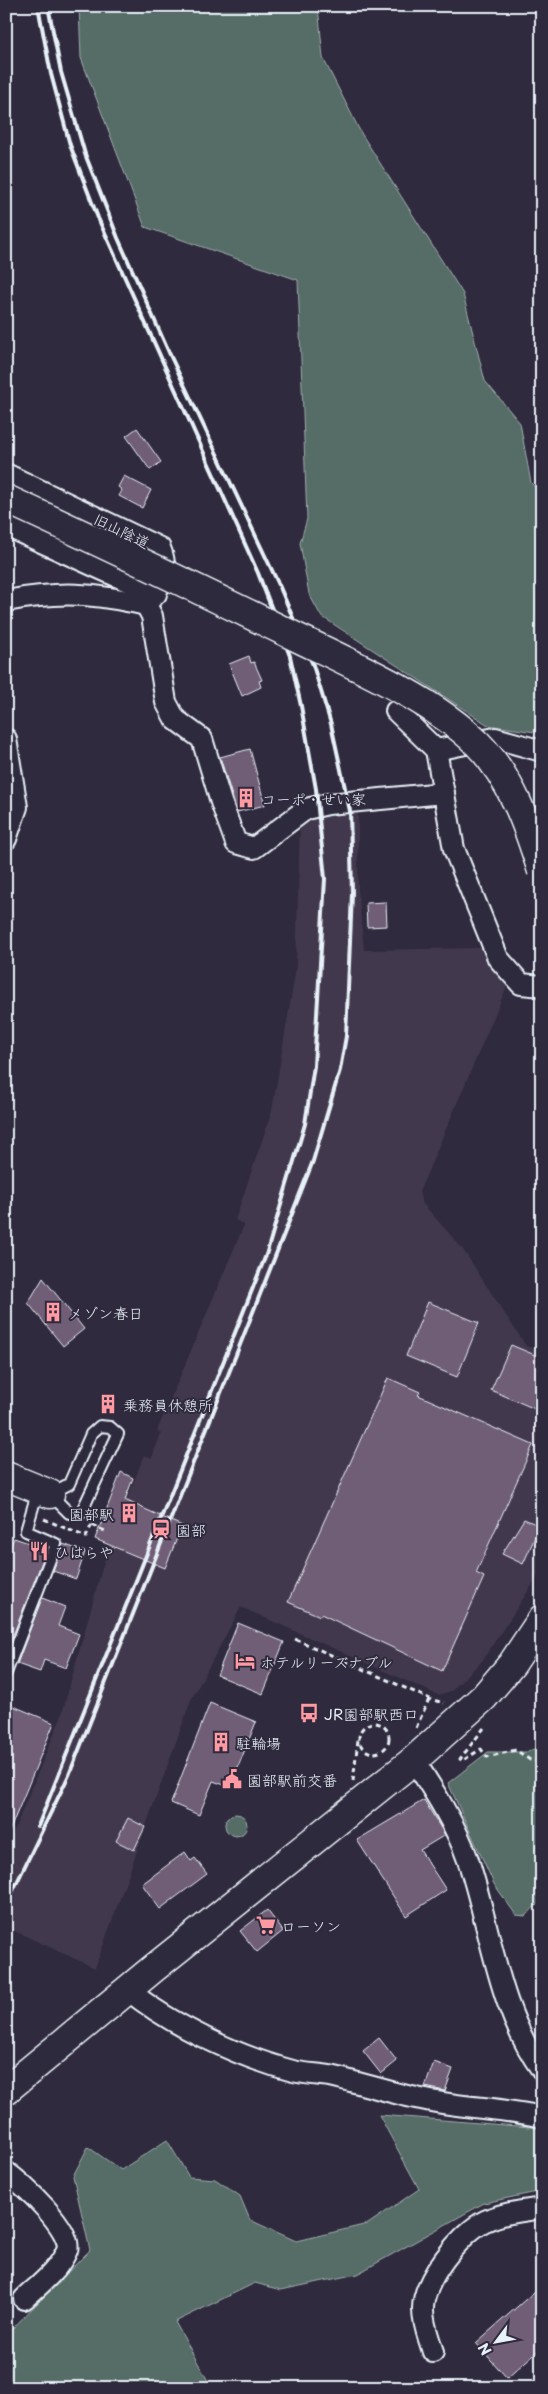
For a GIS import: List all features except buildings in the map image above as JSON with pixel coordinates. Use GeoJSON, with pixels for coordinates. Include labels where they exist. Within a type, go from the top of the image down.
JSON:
{"type":"FeatureCollection","features":[{"type":"Feature","properties":{"kind":"street","name":"旧山陰道"},"geometry":{"type":"LineString","coordinates":[[6,474],[160,548],[165,559],[165,578],[151,600]]}},
{"type":"Feature","properties":{"kind":"street"},"geometry":{"type":"LineString","coordinates":[[6,499],[103,543],[359,668],[441,715],[478,744],[499,773],[522,811],[542,871]]}},
{"type":"Feature","properties":{"kind":"street"},"geometry":{"type":"LineString","coordinates":[[6,526],[151,600]]}},
{"type":"Feature","properties":{"kind":"street"},"geometry":{"type":"LineString","coordinates":[[6,601],[42,594],[75,593],[151,600]]}},
{"type":"Feature","properties":{"kind":"street"},"geometry":{"type":"LineString","coordinates":[[151,600],[166,702],[175,719],[202,739],[221,802],[236,843],[254,848],[306,809],[328,804],[444,793]]}},
{"type":"Feature","properties":{"kind":"street"},"geometry":{"type":"LineString","coordinates":[[396,711],[436,750],[454,849],[498,958],[521,984],[542,986]]}},
{"type":"Feature","properties":{"kind":"street"},"geometry":{"type":"LineString","coordinates":[[436,750],[495,738],[542,751]]}},
{"type":"Feature","properties":{"kind":"street"},"geometry":{"type":"LineString","coordinates":[[6,739],[17,807],[6,839]]}},
{"type":"Feature","properties":{"kind":"street"},"geometry":{"type":"LineString","coordinates":[[6,1476],[44,1492]]}},
{"type":"Feature","properties":{"kind":"street"},"geometry":{"type":"LineString","coordinates":[[6,2090],[127,1990],[414,1760],[484,1697],[512,1664],[542,1620]]}},
{"type":"Feature","properties":{"kind":"street"},"geometry":{"type":"LineString","coordinates":[[414,1760],[446,1813],[467,1857],[501,1978],[516,2021],[542,2070]]}},
{"type":"Feature","properties":{"kind":"street"},"geometry":{"type":"LineString","coordinates":[[127,1990],[146,2005],[175,2022],[244,2055],[295,2072],[330,2076],[426,2101],[542,2116]]}},
{"type":"Feature","properties":{"kind":"street"},"geometry":{"type":"LineString","coordinates":[[6,2172],[22,2183],[66,2233],[68,2249],[56,2268],[24,2299]]}},
{"type":"Feature","properties":{"kind":"street"},"geometry":{"type":"LineString","coordinates":[[433,2352],[423,2309],[433,2276],[451,2249],[483,2222],[506,2214],[542,2208]]}},
{"type":"Feature","properties":{"kind":"lane"},"geometry":{"type":"LineString","coordinates":[[6,1673],[56,1544],[26,1531],[44,1492],[69,1484],[91,1434],[100,1426],[110,1427],[118,1434],[81,1513],[69,1513],[44,1492]]}},
{"type":"Feature","properties":{"kind":"path"},"geometry":{"type":"LineString","coordinates":[[92,1525],[106,1532]]}},
{"type":"Feature","properties":{"kind":"path"},"geometry":{"type":"LineString","coordinates":[[296,1640],[429,1699],[448,1704]]}},
{"type":"Feature","properties":{"kind":"path"},"geometry":{"type":"LineString","coordinates":[[414,1733],[429,1699]]}},
{"type":"Feature","properties":{"kind":"path"},"geometry":{"type":"LineString","coordinates":[[352,1787],[358,1738],[366,1725],[376,1723],[388,1731],[389,1741],[384,1750],[375,1754],[361,1747],[358,1738]]}},
{"type":"Feature","properties":{"kind":"path"},"geometry":{"type":"LineString","coordinates":[[487,1724],[460,1759],[462,1760],[481,1749],[487,1757],[516,1750],[530,1760],[542,1762]]}},
{"type":"Feature","properties":{"kind":"shaded area"},"geometry":{"type":"Polygon","coordinates":[[[358,806],[358,890],[364,950],[482,948],[508,984],[419,1192],[423,1204],[462,1248],[526,1346],[542,1352],[542,1570],[482,1661],[451,1691],[438,1695],[241,1607],[191,1700],[95,1968],[6,1927],[6,1850],[61,1717],[105,1558],[144,1455],[152,1458],[161,1433],[157,1431],[244,1225],[235,1220],[272,1111],[296,968],[300,822],[358,806]]]}},
{"type":"Feature","properties":{"kind":"green space"},"geometry":{"type":"Polygon","coordinates":[[[79,6],[318,6],[323,58],[361,133],[463,294],[485,381],[520,423],[531,483],[542,494],[542,733],[488,725],[321,616],[309,594],[300,543],[307,519],[298,280],[145,227],[81,58],[79,6]]]}},
{"type":"Feature","properties":{"kind":"green space"},"geometry":{"type":"Polygon","coordinates":[[[542,1745],[542,1900],[525,1916],[516,1915],[494,1884],[448,1783],[488,1752],[528,1752],[542,1745]]]}},
{"type":"Feature","properties":{"kind":"green space"},"geometry":{"type":"Polygon","coordinates":[[[236,1814],[244,1817],[247,1825],[244,1833],[236,1836],[228,1833],[225,1825],[228,1817],[236,1814]]]}},
{"type":"Feature","properties":{"kind":"green space"},"geometry":{"type":"Polygon","coordinates":[[[379,2115],[542,2128],[542,2191],[484,2203],[357,2274],[281,2290],[255,2283],[175,2322],[212,2388],[6,2388],[6,2335],[90,2250],[73,2176],[88,2147],[121,2170],[167,2140],[189,2177],[215,2179],[240,2196],[250,2220],[296,2241],[368,2224],[419,2189],[379,2115]]]}},
{"type":"Feature","properties":{"kind":"railway"},"geometry":{"type":"LineString","coordinates":[[38,6],[51,74],[70,145],[98,218],[258,573],[290,656],[316,789],[325,879],[314,1066],[305,1124],[266,1255],[38,1826]]}},
{"type":"Feature","properties":{"kind":"railway"},"geometry":{"type":"LineString","coordinates":[[6,1905],[69,1775],[313,1161],[340,1070],[346,1036],[352,893],[350,811],[331,724],[313,665],[279,585],[171,357],[118,238],[85,154],[61,72],[48,6]]}},
{"type":"Feature","properties":{"kind":"place","name":"コーポ・せい家"},"geometry":{"type":"Point","coordinates":[246,798]}},
{"type":"Feature","properties":{"kind":"place","name":"メゾン春日"},"geometry":{"type":"Point","coordinates":[53,1312]}},
{"type":"Feature","properties":{"kind":"place","name":"乗務員休憩所"},"geometry":{"type":"Point","coordinates":[108,1404]}},
{"type":"Feature","properties":{"kind":"place","name":"園部駅"},"geometry":{"type":"Point","coordinates":[129,1513]}},
{"type":"Feature","properties":{"kind":"place","name":"園部"},"geometry":{"type":"Point","coordinates":[161,1529]}},
{"type":"Feature","properties":{"kind":"place","name":"ひはらや"},"geometry":{"type":"Point","coordinates":[39,1551]}},
{"type":"Feature","properties":{"kind":"place","name":"ホテルリーズナブル"},"geometry":{"type":"Point","coordinates":[245,1661]}},
{"type":"Feature","properties":{"kind":"place","name":"JR園部駅西口"},"geometry":{"type":"Point","coordinates":[309,1713]}},
{"type":"Feature","properties":{"kind":"place","name":"駐輪場"},"geometry":{"type":"Point","coordinates":[221,1742]}},
{"type":"Feature","properties":{"kind":"place","name":"園部駅前交番"},"geometry":{"type":"Point","coordinates":[232,1779]}},
{"type":"Feature","properties":{"kind":"place","name":"ローソン"},"geometry":{"type":"Point","coordinates":[266,1925]}}]}
